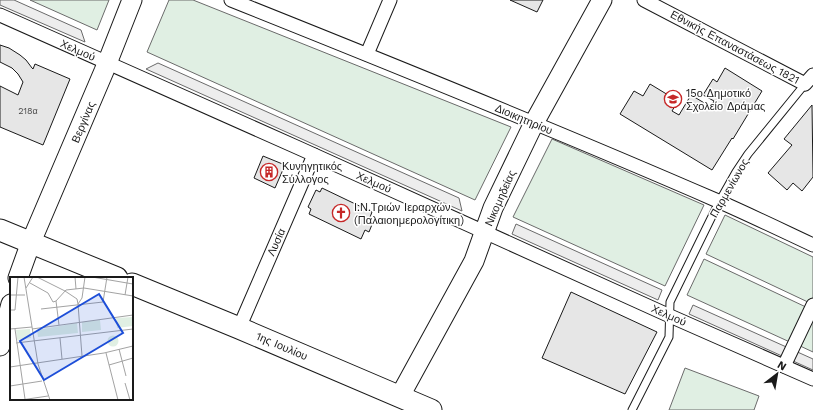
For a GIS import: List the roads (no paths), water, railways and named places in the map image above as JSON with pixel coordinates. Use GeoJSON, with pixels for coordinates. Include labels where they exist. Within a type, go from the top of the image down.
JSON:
{"type":"FeatureCollection","features":[{"type":"Feature","properties":{"kind":"main road"},"geometry":{"type":"LineString","coordinates":[[0,230],[115,277]]}},
{"type":"Feature","properties":{"kind":"main road","name":"1ης Ιουλίου"},"geometry":{"type":"LineString","coordinates":[[133,284],[431,410]]}},
{"type":"Feature","properties":{"kind":"street","name":"Βεργίνας"},"geometry":{"type":"LineString","coordinates":[[18,277],[31,242],[108,63],[132,0]]}},
{"type":"Feature","properties":{"kind":"street","name":"Διοικητηρίου"},"geometry":{"type":"LineString","coordinates":[[231,0],[534,123],[719,202],[813,245]]}},
{"type":"Feature","properties":{"kind":"street"},"geometry":{"type":"LineString","coordinates":[[367,54],[390,0]]}},
{"type":"Feature","properties":{"kind":"street","name":"Νικομηδείας"},"geometry":{"type":"LineString","coordinates":[[400,396],[471,268],[493,208],[534,123],[602,0]]}},
{"type":"Feature","properties":{"kind":"street","name":"Εθνικής Επαναστάσεως 1821"},"geometry":{"type":"LineString","coordinates":[[644,0],[809,79]]}},
{"type":"Feature","properties":{"kind":"street","name":"Χελμού"},"geometry":{"type":"LineString","coordinates":[[0,15],[813,379]]}},
{"type":"Feature","properties":{"kind":"street","name":"Λυσία"},"geometry":{"type":"LineString","coordinates":[[239,328],[314,155]]}},
{"type":"Feature","properties":{"kind":"street"},"geometry":{"type":"LineString","coordinates":[[784,366],[813,305]]}},
{"type":"Feature","properties":{"kind":"street"},"geometry":{"type":"LineString","coordinates":[[0,346],[10,308]]}},
{"type":"Feature","properties":{"kind":"lane","name":"Παρμενίωνος"},"geometry":{"type":"LineString","coordinates":[[632,410],[669,338],[670,302],[719,202],[745,159],[809,79]]}},
{"type":"Feature","properties":{"kind":"place","name":"15ο Δημοτικό Σχολείο Δράμας"},"geometry":{"type":"Point","coordinates":[673,99]}},
{"type":"Feature","properties":{"kind":"place","name":"Κυνηγητικός Σύλλογος"},"geometry":{"type":"Point","coordinates":[269,172]}},
{"type":"Feature","properties":{"kind":"place","name":"Ι.Ν.Τριών Ιεραρχών (Παλαιοημερολογίτικη)"},"geometry":{"type":"Point","coordinates":[341,213]}}]}
